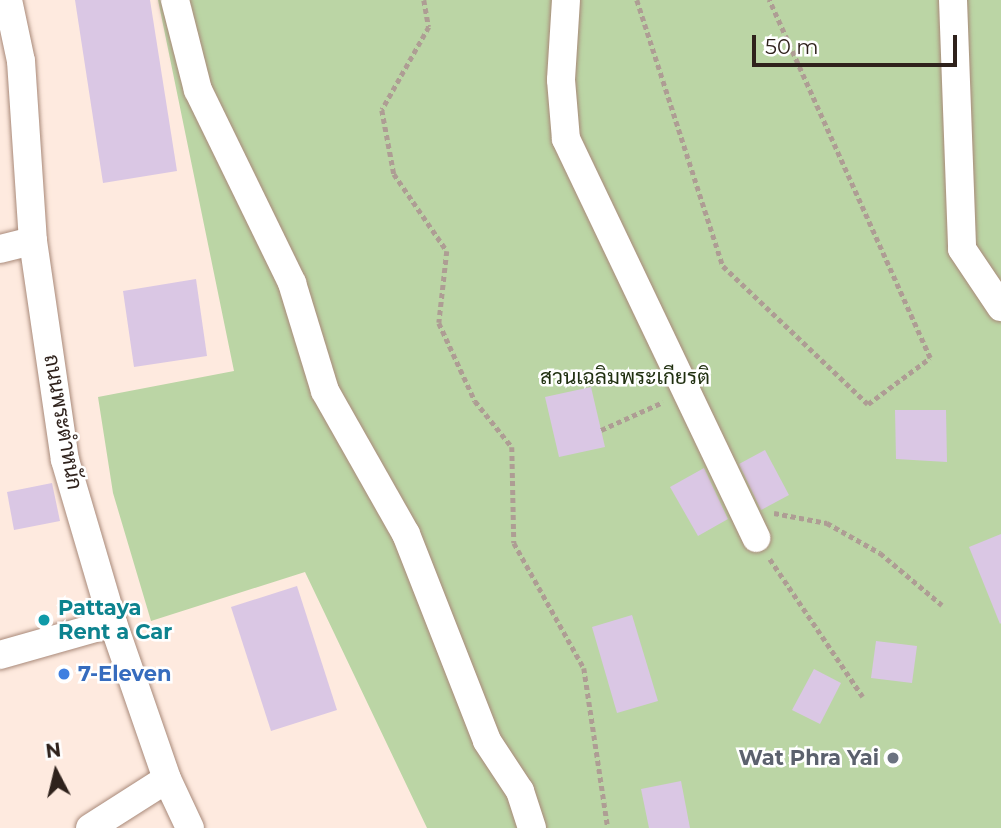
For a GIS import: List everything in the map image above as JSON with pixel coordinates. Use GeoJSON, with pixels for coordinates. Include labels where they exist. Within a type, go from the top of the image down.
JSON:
{"type":"FeatureCollection","features":[{"type":"Feature","properties":{"kind":"street","name":"ถนนพระตำหนัก"},"geometry":{"type":"LineString","coordinates":[[8,0],[21,61],[33,242],[65,460],[113,623],[167,779],[190,828]]}},
{"type":"Feature","properties":{"kind":"street"},"geometry":{"type":"LineString","coordinates":[[175,0],[198,90],[292,283],[325,391],[406,534],[487,741],[520,791],[532,828]]}},
{"type":"Feature","properties":{"kind":"street"},"geometry":{"type":"LineString","coordinates":[[566,0],[561,80],[566,139],[751,528]]}},
{"type":"Feature","properties":{"kind":"street"},"geometry":{"type":"LineString","coordinates":[[953,0],[962,248],[1001,307]]}},
{"type":"Feature","properties":{"kind":"street"},"geometry":{"type":"LineString","coordinates":[[0,249],[33,242]]}},
{"type":"Feature","properties":{"kind":"street"},"geometry":{"type":"LineString","coordinates":[[0,655],[113,623]]}},
{"type":"Feature","properties":{"kind":"street"},"geometry":{"type":"LineString","coordinates":[[90,828],[167,779]]}},
{"type":"Feature","properties":{"kind":"path"},"geometry":{"type":"LineString","coordinates":[[424,0],[429,27],[382,110],[394,174],[447,251],[439,323],[475,401],[512,447],[514,543],[584,668],[608,828]]}},
{"type":"Feature","properties":{"kind":"path"},"geometry":{"type":"LineString","coordinates":[[638,0],[723,266],[868,404],[930,358],[769,0]]}},
{"type":"Feature","properties":{"kind":"path"},"geometry":{"type":"LineString","coordinates":[[601,430],[686,392]]}},
{"type":"Feature","properties":{"kind":"path"},"geometry":{"type":"LineString","coordinates":[[863,697],[751,528],[765,511],[827,523],[880,553],[942,605]]}},
{"type":"Feature","properties":{"kind":"green space","name":"สวนเฉลิมพระเกียรติ"},"geometry":{"type":"Polygon","coordinates":[[[158,0],[1001,0],[1001,828],[427,828],[305,572],[151,621],[113,493],[98,397],[234,371],[158,0]]]}},
{"type":"Feature","properties":{"kind":"building"},"geometry":{"type":"Polygon","coordinates":[[[75,0],[150,0],[177,171],[103,183],[75,0]]]}},
{"type":"Feature","properties":{"kind":"building"},"geometry":{"type":"Polygon","coordinates":[[[196,279],[207,356],[134,367],[123,291],[196,279]]]}},
{"type":"Feature","properties":{"kind":"building"},"geometry":{"type":"Polygon","coordinates":[[[591,387],[605,447],[559,457],[545,397],[591,387]]]}},
{"type":"Feature","properties":{"kind":"building"},"geometry":{"type":"Polygon","coordinates":[[[895,410],[946,410],[947,462],[896,459],[895,410]]]}},
{"type":"Feature","properties":{"kind":"building"},"geometry":{"type":"Polygon","coordinates":[[[765,450],[789,495],[761,510],[739,464],[765,450]]]}},
{"type":"Feature","properties":{"kind":"building"},"geometry":{"type":"Polygon","coordinates":[[[704,468],[728,519],[698,536],[670,487],[704,468]]]}},
{"type":"Feature","properties":{"kind":"building"},"geometry":{"type":"Polygon","coordinates":[[[52,483],[60,521],[14,530],[7,492],[52,483]]]}},
{"type":"Feature","properties":{"kind":"building"},"geometry":{"type":"Polygon","coordinates":[[[1001,534],[1001,623],[1000,624],[969,547],[1001,534]]]}},
{"type":"Feature","properties":{"kind":"building"},"geometry":{"type":"Polygon","coordinates":[[[297,586],[337,710],[271,731],[231,607],[297,586]]]}},
{"type":"Feature","properties":{"kind":"building"},"geometry":{"type":"Polygon","coordinates":[[[632,615],[658,701],[617,713],[592,627],[632,615]]]}},
{"type":"Feature","properties":{"kind":"building"},"geometry":{"type":"Polygon","coordinates":[[[876,641],[917,646],[912,683],[871,678],[876,641]]]}},
{"type":"Feature","properties":{"kind":"building"},"geometry":{"type":"Polygon","coordinates":[[[814,669],[841,683],[820,724],[792,710],[814,669]]]}},
{"type":"Feature","properties":{"kind":"building"},"geometry":{"type":"Polygon","coordinates":[[[681,781],[690,828],[649,828],[641,789],[681,781]]]}},
{"type":"Feature","properties":{"kind":"place","name":"Pattaya Rent a Car"},"geometry":{"type":"Point","coordinates":[44,620]}},
{"type":"Feature","properties":{"kind":"place","name":"7-Eleven"},"geometry":{"type":"Point","coordinates":[64,674]}},
{"type":"Feature","properties":{"kind":"place","name":"Wat Phra Yai"},"geometry":{"type":"Point","coordinates":[893,758]}}]}
